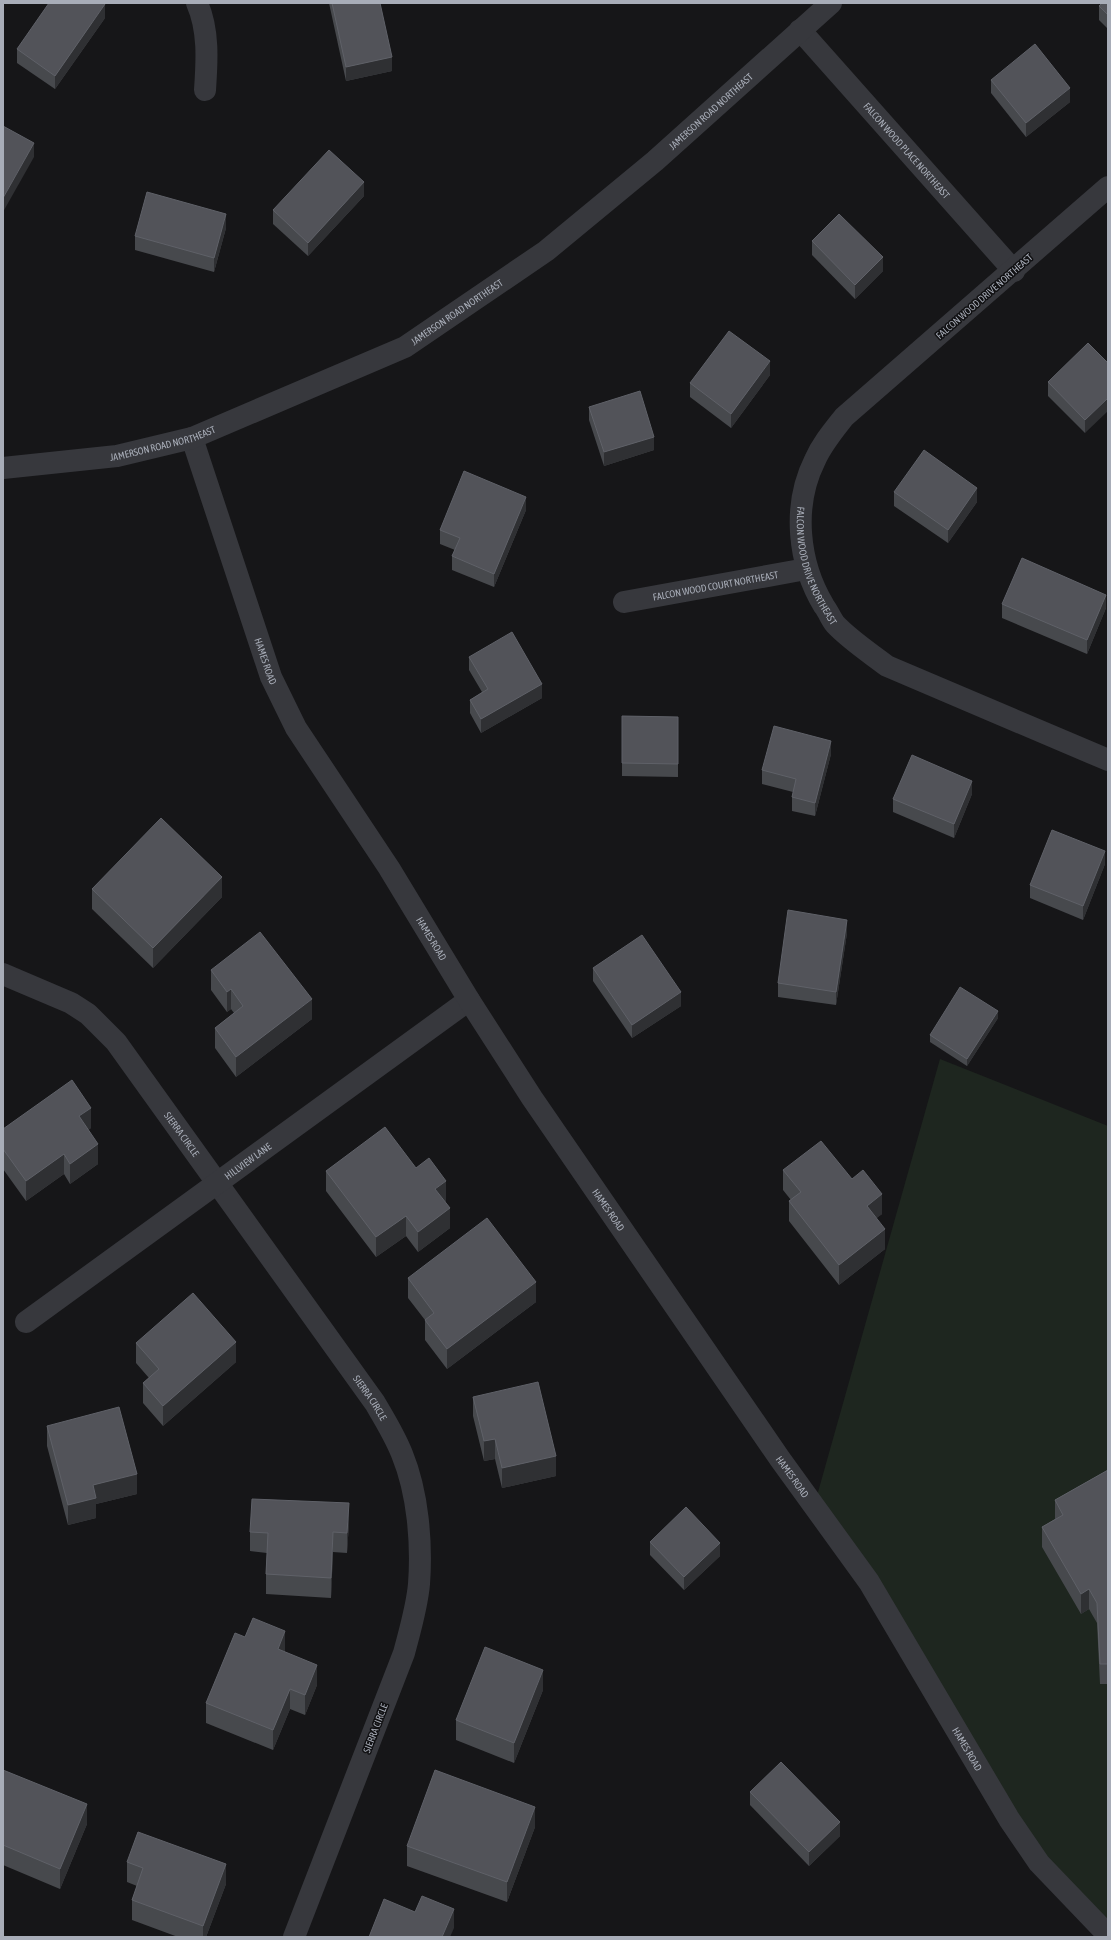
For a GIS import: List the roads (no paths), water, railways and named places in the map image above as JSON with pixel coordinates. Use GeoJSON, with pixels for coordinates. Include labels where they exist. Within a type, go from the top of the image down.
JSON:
{"type":"FeatureCollection","features":[{"type":"Feature","properties":{"kind":"street"},"geometry":{"type":"LineString","coordinates":[[197,3],[202,13],[207,53],[205,90]]}},
{"type":"Feature","properties":{"kind":"street","name":"JAMERSON ROAD NORTHEAST"},"geometry":{"type":"LineString","coordinates":[[3,468],[118,456],[192,438],[411,342],[546,251],[655,161],[831,3]]}},
{"type":"Feature","properties":{"kind":"street","name":"FALCON WOOD PLACE NORTHEAST"},"geometry":{"type":"LineString","coordinates":[[800,30],[1014,270]]}},
{"type":"Feature","properties":{"kind":"street","name":"FALCON WOOD DRIVE NORTHEAST"},"geometry":{"type":"LineString","coordinates":[[1108,187],[844,417],[826,440],[814,461],[806,487],[801,512],[802,541],[806,569],[819,598],[835,623],[857,644],[887,666],[1108,760]]}},
{"type":"Feature","properties":{"kind":"street","name":"HAMES ROAD"},"geometry":{"type":"LineString","coordinates":[[192,438],[271,677],[296,728],[389,868],[469,1000],[532,1098],[780,1459],[869,1582],[1009,1819],[1039,1863],[1108,1935]]}},
{"type":"Feature","properties":{"kind":"street","name":"FALCON WOOD COURT NORTHEAST"},"geometry":{"type":"LineString","coordinates":[[624,602],[806,569]]}},
{"type":"Feature","properties":{"kind":"street","name":"SIERRA CIRCLE"},"geometry":{"type":"LineString","coordinates":[[3,974],[71,1003],[88,1014],[116,1042],[219,1183],[375,1403],[392,1430],[403,1456],[418,1520],[420,1549],[419,1585],[404,1653],[294,1937]]}},
{"type":"Feature","properties":{"kind":"street","name":"HILLVIEW LANE"},"geometry":{"type":"LineString","coordinates":[[26,1322],[469,1000]]}}]}
